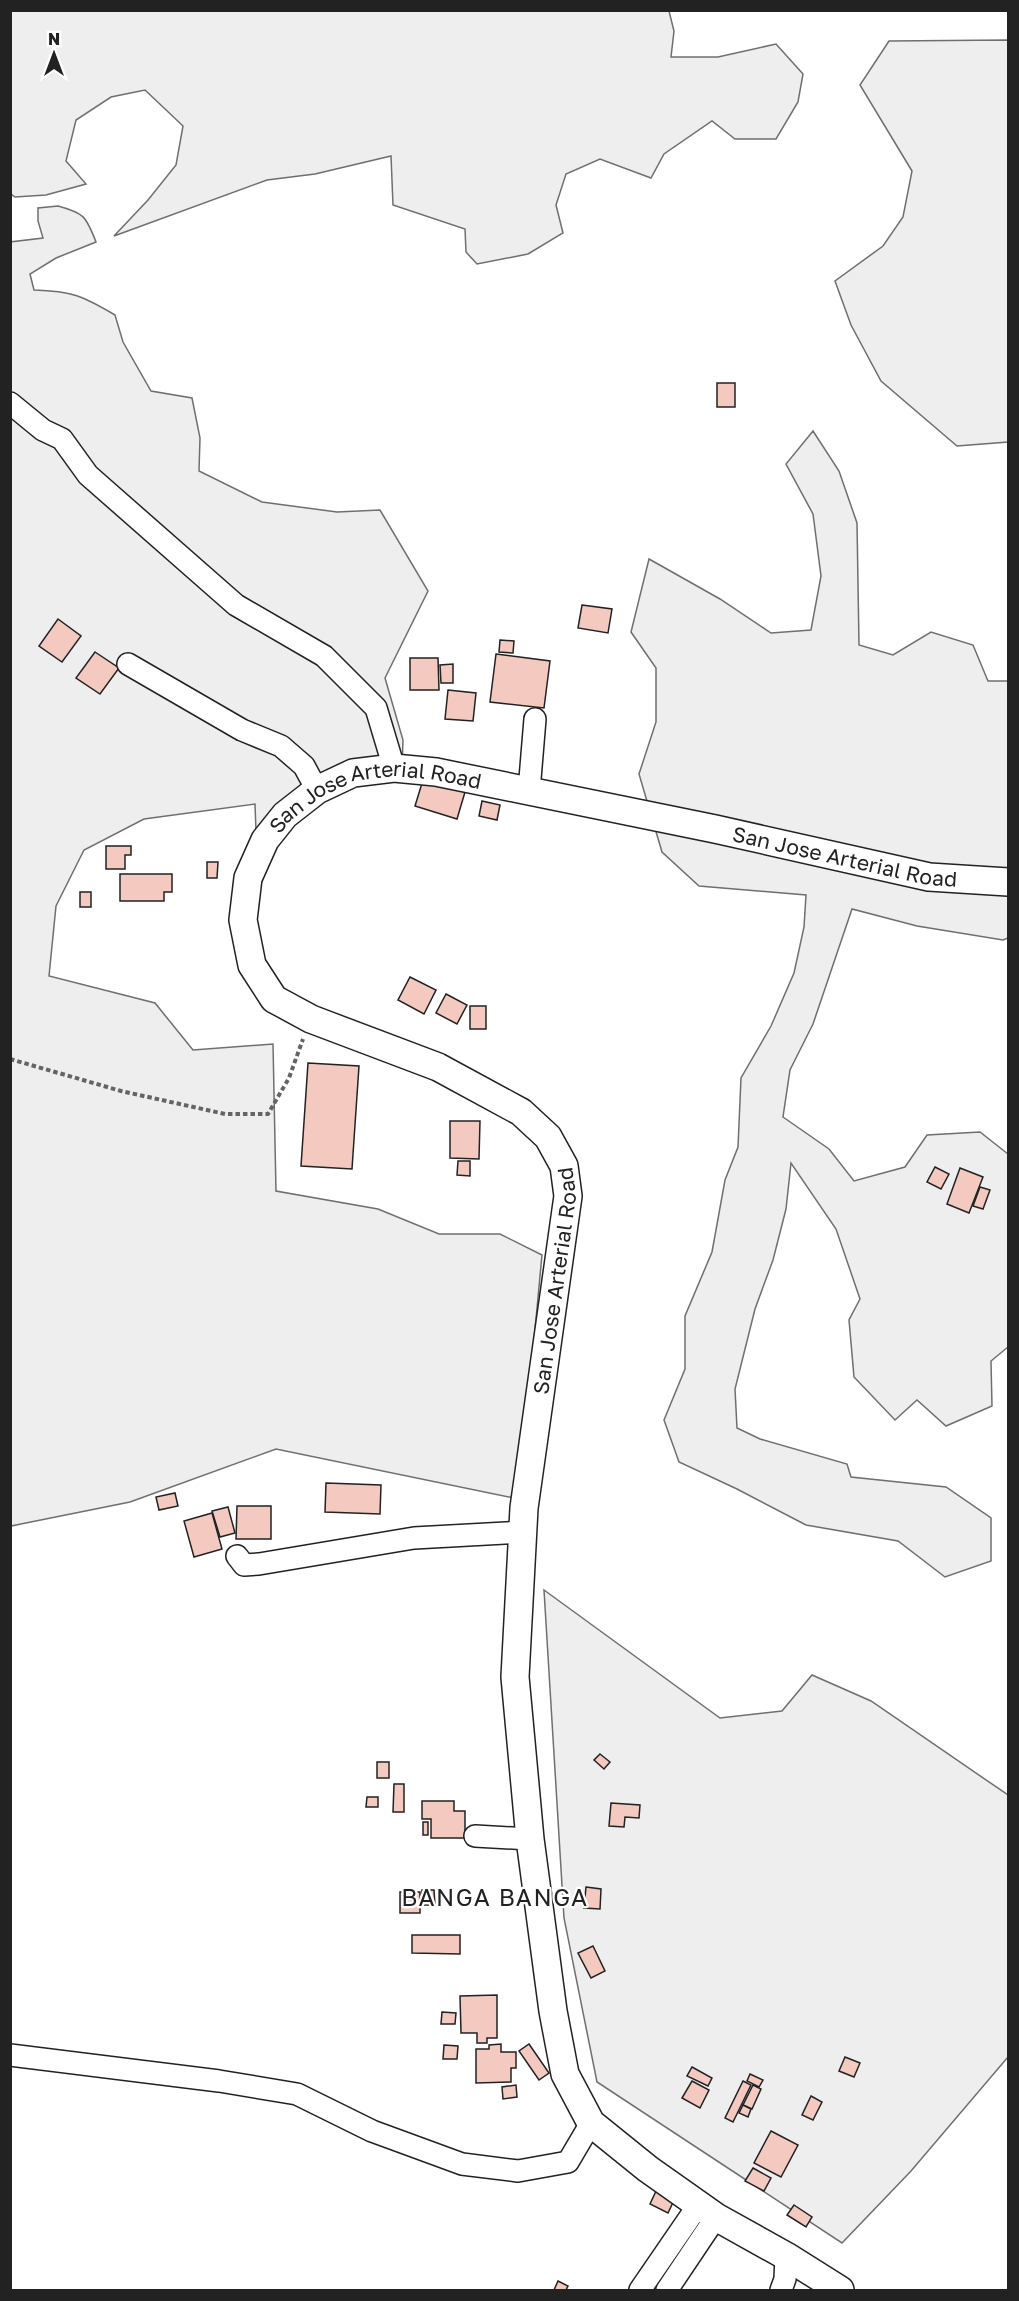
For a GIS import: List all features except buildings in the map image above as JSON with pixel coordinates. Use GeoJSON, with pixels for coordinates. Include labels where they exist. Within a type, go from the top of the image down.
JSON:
{"type":"FeatureCollection","features":[{"type":"Feature","properties":{"kind":"main road","name":"San Jose Arterial Road"},"geometry":{"type":"LineString","coordinates":[[840,2290],[707,2210],[648,2169],[591,2123],[565,2074],[553,2011],[530,1839],[515,1677],[524,1508],[568,1196],[564,1166],[548,1137],[521,1112],[438,1066],[311,1019],[274,999],[252,965],[243,920],[248,878],[266,840],[285,815],[317,790],[353,773],[394,768],[436,772],[715,829],[929,877],[1008,882]]}},
{"type":"Feature","properties":{"kind":"street"},"geometry":{"type":"LineString","coordinates":[[10,403],[43,430],[62,439],[88,475],[236,605],[324,656],[376,708],[394,768]]}},
{"type":"Feature","properties":{"kind":"street"},"geometry":{"type":"LineString","coordinates":[[128,664],[242,730],[281,746],[304,766],[317,790]]}},
{"type":"Feature","properties":{"kind":"street"},"geometry":{"type":"LineString","coordinates":[[529,791],[536,718]]}},
{"type":"Feature","properties":{"kind":"street"},"geometry":{"type":"LineString","coordinates":[[237,1557],[244,1565],[259,1564],[414,1538],[523,1532]]}},
{"type":"Feature","properties":{"kind":"street"},"geometry":{"type":"LineString","coordinates":[[475,1836],[530,1839]]}},
{"type":"Feature","properties":{"kind":"street"},"geometry":{"type":"LineString","coordinates":[[10,2055],[219,2081],[297,2094],[372,2131],[462,2164],[518,2171],[568,2162],[591,2123]]}},
{"type":"Feature","properties":{"kind":"street"},"geometry":{"type":"LineString","coordinates":[[640,2290],[707,2210]]}},
{"type":"Feature","properties":{"kind":"street"},"geometry":{"type":"LineString","coordinates":[[667,2290],[707,2210]]}},
{"type":"Feature","properties":{"kind":"street"},"geometry":{"type":"LineString","coordinates":[[781,2290],[785,2280],[786,2256]]}},
{"type":"Feature","properties":{"kind":"path"},"geometry":{"type":"LineString","coordinates":[[10,1059],[121,1091],[225,1114],[268,1114],[289,1078],[311,1019]]}},
{"type":"Feature","properties":{"kind":"shaded area"},"geometry":{"type":"Polygon","coordinates":[[[11,10],[669,11],[674,31],[671,57],[718,57],[776,44],[803,74],[798,102],[776,139],[735,139],[712,121],[664,154],[651,178],[600,159],[566,174],[556,205],[563,233],[528,254],[477,264],[466,252],[465,229],[393,205],[391,156],[315,174],[267,180],[114,236],[148,200],[176,165],[183,126],[145,90],[111,97],[76,120],[66,161],[86,184],[46,195],[15,197],[11,194],[11,10]]]}},
{"type":"Feature","properties":{"kind":"shaded area"},"geometry":{"type":"Polygon","coordinates":[[[1008,40],[1008,442],[957,446],[881,381],[851,325],[835,281],[883,246],[903,217],[912,171],[860,85],[889,41],[1008,40]]]}},
{"type":"Feature","properties":{"kind":"shaded area"},"geometry":{"type":"Polygon","coordinates":[[[58,206],[74,211],[83,217],[90,226],[96,242],[56,258],[30,274],[34,290],[77,296],[115,315],[123,342],[151,391],[192,398],[200,438],[199,471],[262,502],[337,512],[380,510],[428,591],[385,678],[403,740],[402,769],[317,790],[257,859],[255,804],[144,819],[84,850],[56,906],[49,976],[155,1003],[193,1050],[273,1044],[276,1191],[378,1209],[439,1234],[500,1234],[542,1255],[519,1499],[276,1449],[130,1502],[11,1526],[10,242],[43,238],[38,221],[38,208],[58,206]]]}},
{"type":"Feature","properties":{"kind":"shaded area"},"geometry":{"type":"Polygon","coordinates":[[[813,431],[839,471],[857,523],[859,645],[893,655],[931,632],[973,645],[988,681],[1008,681],[1008,938],[1003,940],[917,926],[852,909],[813,1024],[790,1070],[783,1117],[829,1149],[854,1181],[905,1167],[927,1135],[980,1132],[1008,1154],[1008,1347],[991,1361],[992,1406],[946,1426],[917,1400],[895,1420],[854,1377],[849,1320],[860,1299],[836,1229],[791,1163],[786,1209],[773,1260],[755,1309],[735,1389],[737,1428],[760,1439],[847,1464],[851,1477],[946,1487],[991,1518],[991,1561],[945,1577],[898,1541],[806,1525],[679,1462],[664,1420],[685,1369],[685,1316],[712,1252],[725,1180],[738,1147],[741,1078],[771,1026],[794,973],[804,927],[806,895],[699,886],[662,852],[639,774],[656,722],[656,668],[631,632],[649,559],[720,599],[771,633],[811,630],[821,576],[813,514],[786,464],[813,431]]]}},
{"type":"Feature","properties":{"kind":"shaded area"},"geometry":{"type":"Polygon","coordinates":[[[544,1590],[720,1718],[782,1711],[812,1675],[871,1701],[1008,1795],[1008,2057],[911,2171],[842,2243],[597,2082],[564,1918],[544,1590]]]}},
{"type":"Feature","properties":{"kind":"district","name":"BANGA BANGA"},"geometry":{"type":"Point","coordinates":[495,1896]}}]}
